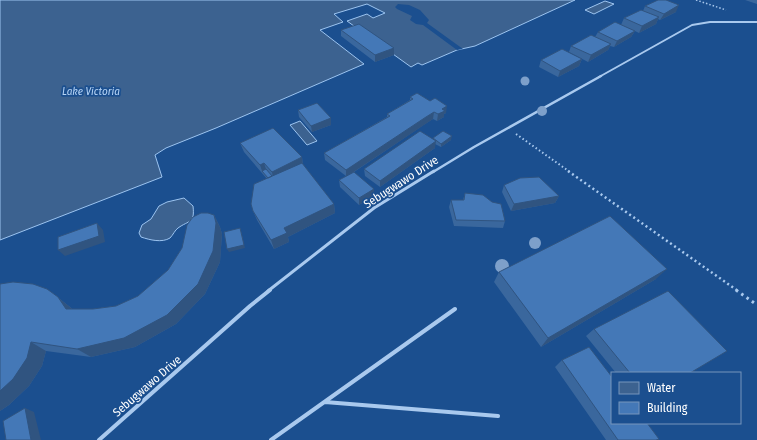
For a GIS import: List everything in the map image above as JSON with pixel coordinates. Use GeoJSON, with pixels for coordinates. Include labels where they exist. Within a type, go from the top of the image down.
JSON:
{"type":"FeatureCollection","features":[{"type":"Feature","properties":{"kind":"lane","name":"Sebugwawo Drive"},"geometry":{"type":"LineString","coordinates":[[99,440],[250,306],[374,208],[507,128],[692,25],[710,22],[757,22]]}},
{"type":"Feature","properties":{"kind":"lane"},"geometry":{"type":"LineString","coordinates":[[271,440],[455,310]]}},
{"type":"Feature","properties":{"kind":"lane"},"geometry":{"type":"LineString","coordinates":[[325,402],[498,416]]}},
{"type":"Feature","properties":{"kind":"path"},"geometry":{"type":"LineString","coordinates":[[507,128],[757,305]]}},
{"type":"Feature","properties":{"kind":"water","name":"Lake Victoria"},"geometry":{"type":"Polygon","coordinates":[[[0,0],[575,0],[475,46],[457,50],[422,65],[418,63],[411,67],[347,21],[367,14],[373,18],[385,13],[367,4],[334,14],[343,22],[320,30],[364,64],[166,148],[155,155],[162,177],[0,240],[0,0]]]}},
{"type":"Feature","properties":{"kind":"water"},"geometry":{"type":"Polygon","coordinates":[[[605,1],[614,4],[594,14],[585,10],[605,1]]]}},
{"type":"Feature","properties":{"kind":"water"},"geometry":{"type":"Polygon","coordinates":[[[300,121],[317,141],[307,145],[290,125],[300,121]]]}},
{"type":"Feature","properties":{"kind":"water"},"geometry":{"type":"Polygon","coordinates":[[[184,198],[193,206],[193,216],[190,221],[178,228],[167,240],[156,240],[141,237],[139,233],[142,225],[151,219],[159,206],[167,202],[184,198]]]}},
{"type":"Feature","properties":{"kind":"pier"},"geometry":{"type":"Polygon","coordinates":[[[398,4],[409,5],[420,10],[429,20],[427,23],[463,49],[457,50],[423,25],[416,24],[410,20],[412,16],[395,7],[398,4]]]}},
{"type":"Feature","properties":{"kind":"building"},"geometry":{"type":"Polygon","coordinates":[[[658,0],[666,0],[679,5],[664,14],[645,6],[658,0]]]}},
{"type":"Feature","properties":{"kind":"building"},"geometry":{"type":"Polygon","coordinates":[[[641,10],[659,17],[642,26],[624,18],[641,10]]]}},
{"type":"Feature","properties":{"kind":"building"},"geometry":{"type":"Polygon","coordinates":[[[615,22],[635,31],[617,41],[598,32],[615,22]]]}},
{"type":"Feature","properties":{"kind":"building"},"geometry":{"type":"Polygon","coordinates":[[[359,24],[394,48],[375,55],[341,30],[359,24]]]}},
{"type":"Feature","properties":{"kind":"building"},"geometry":{"type":"Polygon","coordinates":[[[591,35],[611,44],[591,55],[571,46],[591,35]]]}},
{"type":"Feature","properties":{"kind":"building"},"geometry":{"type":"Polygon","coordinates":[[[562,49],[582,59],[560,71],[541,60],[562,49]]]}},
{"type":"Feature","properties":{"kind":"building"},"geometry":{"type":"Polygon","coordinates":[[[417,93],[430,101],[435,98],[447,106],[442,109],[445,111],[438,114],[434,112],[346,170],[324,153],[390,116],[387,114],[413,99],[410,97],[417,93]]]}},
{"type":"Feature","properties":{"kind":"building"},"geometry":{"type":"Polygon","coordinates":[[[317,103],[331,118],[311,126],[298,110],[317,103]]]}},
{"type":"Feature","properties":{"kind":"building"},"geometry":{"type":"Polygon","coordinates":[[[273,128],[302,157],[272,172],[264,163],[260,165],[240,143],[273,128]]]}},
{"type":"Feature","properties":{"kind":"building"},"geometry":{"type":"Polygon","coordinates":[[[420,131],[436,141],[380,181],[364,169],[420,131]]]}},
{"type":"Feature","properties":{"kind":"building"},"geometry":{"type":"Polygon","coordinates":[[[443,131],[452,136],[441,144],[433,138],[443,131]]]}},
{"type":"Feature","properties":{"kind":"building"},"geometry":{"type":"Polygon","coordinates":[[[302,163],[334,204],[284,228],[287,233],[271,240],[253,211],[251,204],[254,184],[302,163]]]}},
{"type":"Feature","properties":{"kind":"building"},"geometry":{"type":"Polygon","coordinates":[[[266,169],[272,176],[268,178],[262,171],[266,169]]]}},
{"type":"Feature","properties":{"kind":"building"},"geometry":{"type":"Polygon","coordinates":[[[354,172],[374,189],[359,198],[339,180],[354,172]]]}},
{"type":"Feature","properties":{"kind":"building"},"geometry":{"type":"Polygon","coordinates":[[[539,177],[559,196],[514,204],[504,185],[520,178],[539,177]]]}},
{"type":"Feature","properties":{"kind":"building"},"geometry":{"type":"Polygon","coordinates":[[[465,193],[483,195],[492,202],[501,204],[505,221],[456,220],[451,200],[464,200],[465,193]]]}},
{"type":"Feature","properties":{"kind":"building"},"geometry":{"type":"Polygon","coordinates":[[[201,213],[214,215],[216,223],[213,251],[198,284],[167,315],[124,338],[77,349],[31,342],[27,358],[13,379],[0,391],[0,284],[13,282],[33,284],[47,289],[58,297],[66,309],[93,309],[116,306],[138,296],[168,270],[182,248],[187,225],[193,217],[201,213]]]}},
{"type":"Feature","properties":{"kind":"building"},"geometry":{"type":"Polygon","coordinates":[[[610,216],[667,269],[548,338],[499,272],[610,216]]]}},
{"type":"Feature","properties":{"kind":"building"},"geometry":{"type":"Polygon","coordinates":[[[97,223],[99,236],[58,250],[58,237],[97,223]]]}},
{"type":"Feature","properties":{"kind":"building"},"geometry":{"type":"Polygon","coordinates":[[[240,228],[244,245],[227,249],[224,232],[240,228]]]}},
{"type":"Feature","properties":{"kind":"building"},"geometry":{"type":"Polygon","coordinates":[[[668,291],[727,351],[692,372],[629,372],[594,329],[668,291]]]}},
{"type":"Feature","properties":{"kind":"building"},"geometry":{"type":"Polygon","coordinates":[[[589,347],[611,376],[611,424],[648,424],[659,439],[618,440],[562,360],[589,347]]]}},
{"type":"Feature","properties":{"kind":"building"},"geometry":{"type":"Polygon","coordinates":[[[25,408],[31,440],[6,440],[3,421],[25,408]]]}}]}
